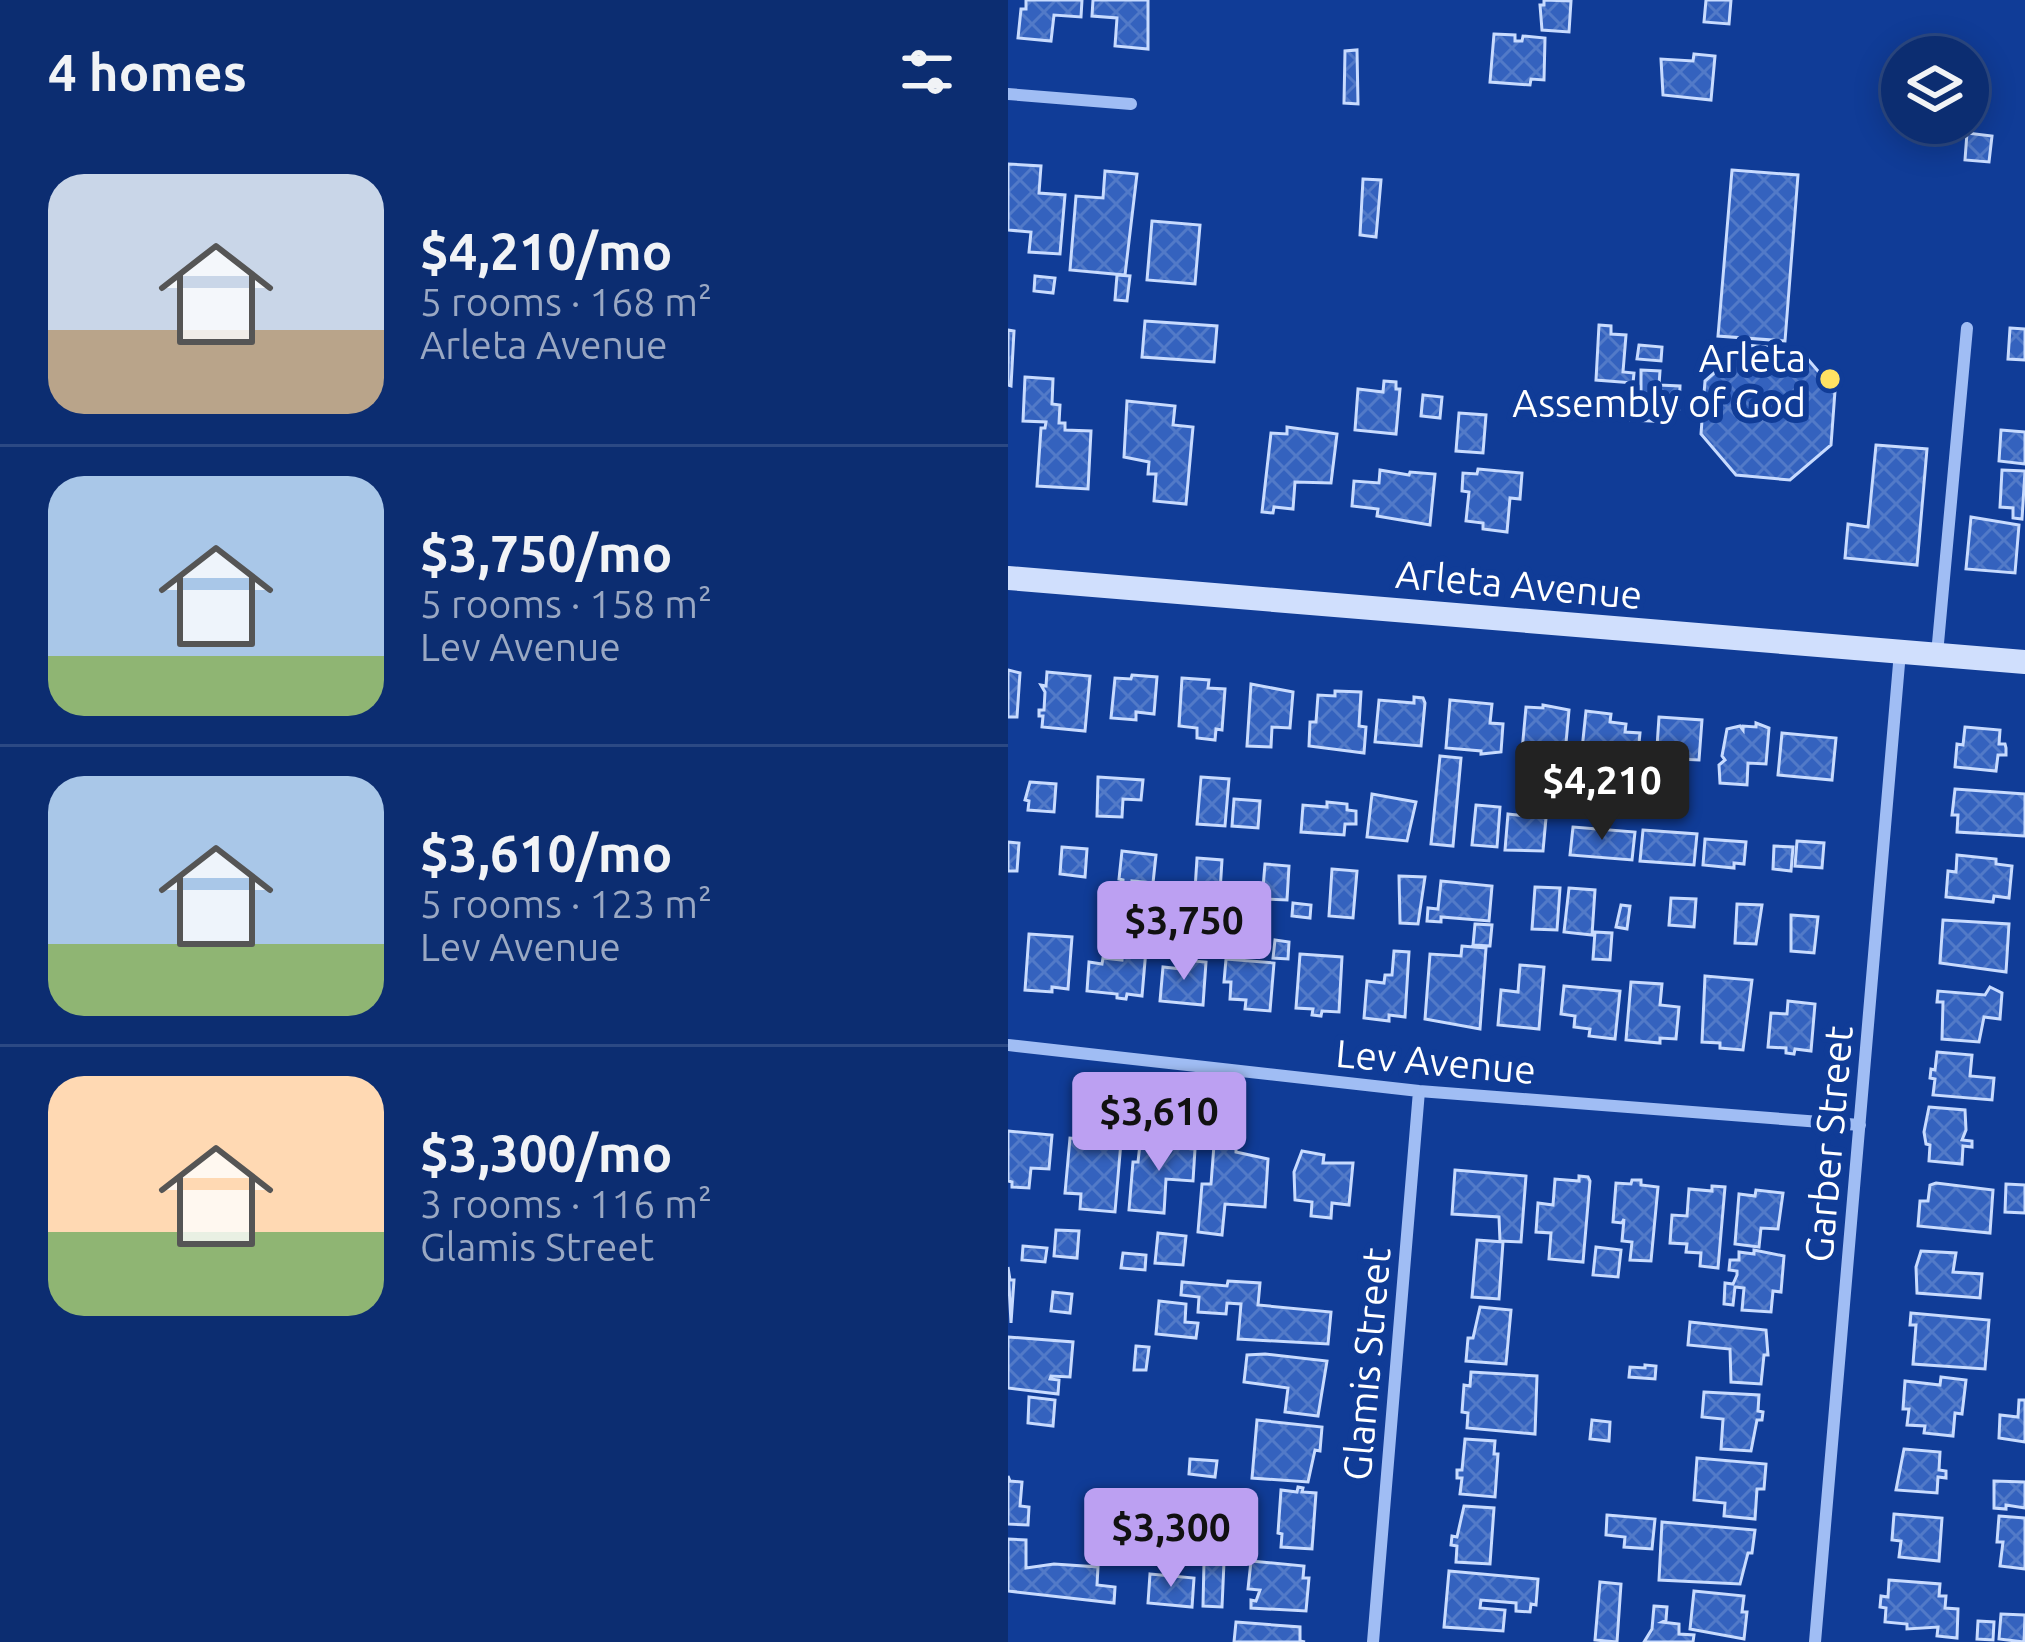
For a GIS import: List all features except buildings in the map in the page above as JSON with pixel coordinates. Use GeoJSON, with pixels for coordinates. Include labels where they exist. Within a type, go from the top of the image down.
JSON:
{"type":"FeatureCollection","features":[{"type":"Feature","properties":{"kind":"main road","name":"Arleta Avenue"},"geometry":{"type":"LineString","coordinates":[[1008,578],[2025,662]]}},
{"type":"Feature","properties":{"kind":"street"},"geometry":{"type":"LineString","coordinates":[[1008,94],[1131,104]]}},
{"type":"Feature","properties":{"kind":"street"},"geometry":{"type":"LineString","coordinates":[[1937,655],[1967,328]]}},
{"type":"Feature","properties":{"kind":"street","name":"Garber Street"},"geometry":{"type":"LineString","coordinates":[[1815,1642],[1900,652]]}},
{"type":"Feature","properties":{"kind":"street","name":"Lev Avenue"},"geometry":{"type":"LineString","coordinates":[[1008,1045],[1419,1091],[1859,1125]]}},
{"type":"Feature","properties":{"kind":"street","name":"Glamis Street"},"geometry":{"type":"LineString","coordinates":[[1373,1642],[1419,1091]]}},
{"type":"Feature","properties":{"kind":"place","name":"Arleta Assembly of God"},"geometry":{"type":"Point","coordinates":[1830,379]}}]}
